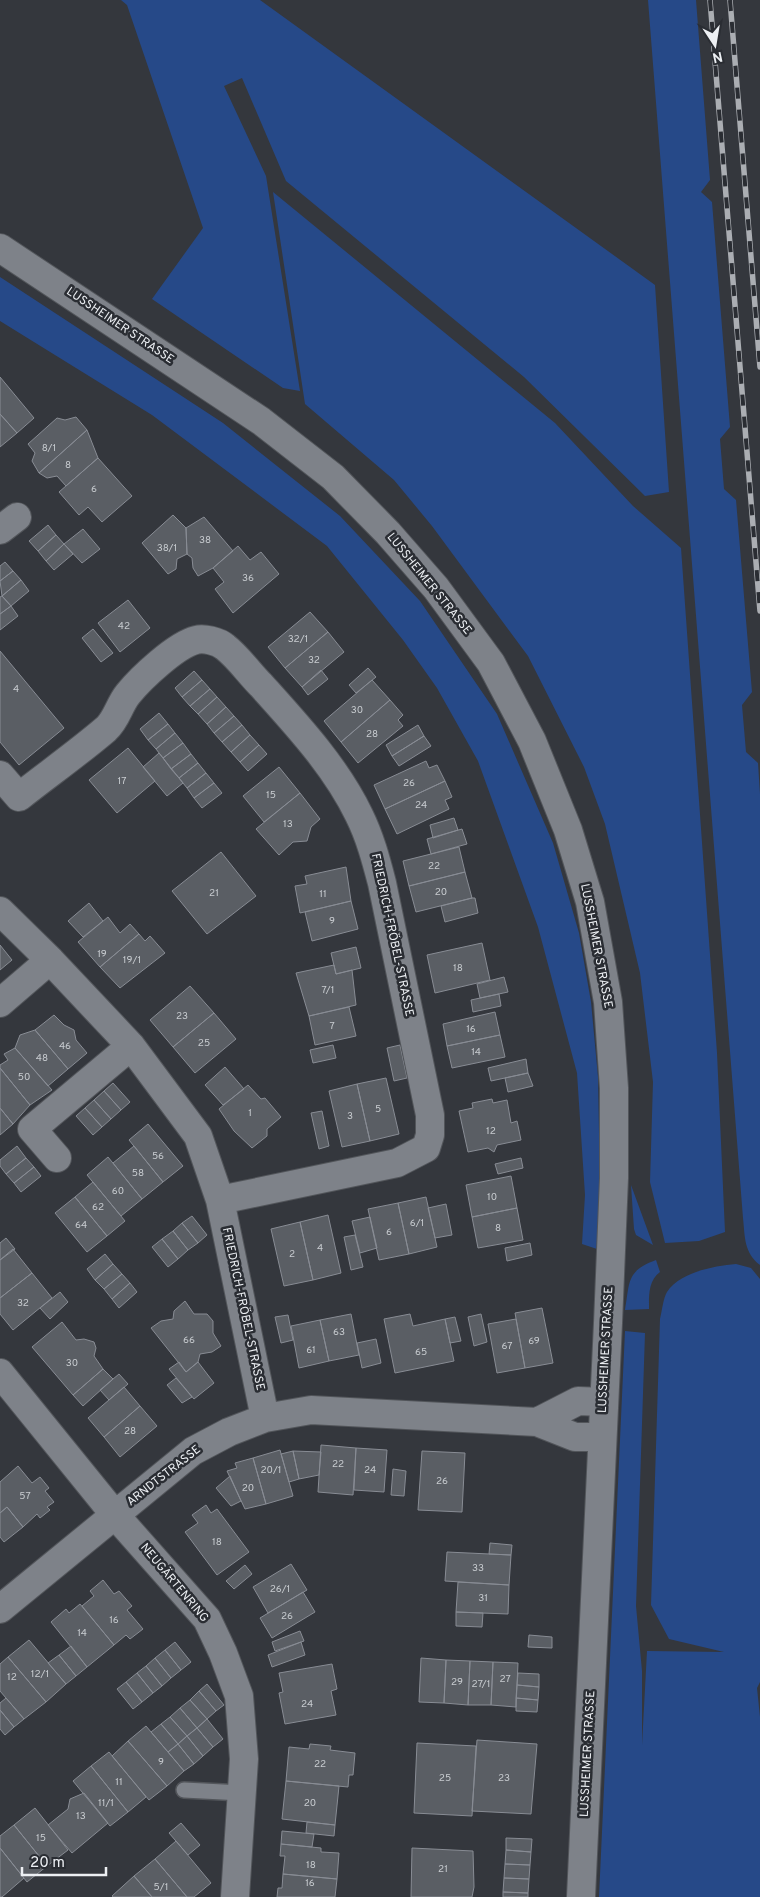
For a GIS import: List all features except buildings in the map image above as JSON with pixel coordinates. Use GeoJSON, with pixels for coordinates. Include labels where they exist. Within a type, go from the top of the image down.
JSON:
{"type":"FeatureCollection","features":[{"type":"Feature","properties":{"kind":"street","name":"LUSSHEIMER STRASSE"},"geometry":{"type":"LineString","coordinates":[[0,248],[261,421],[333,477],[388,533],[436,588],[491,663],[532,741],[568,830],[590,902],[608,1002],[614,1088],[614,1168],[581,1897]]}},
{"type":"Feature","properties":{"kind":"street","name":"FRIEDRICH-FRÖBEL-STRASSE"},"geometry":{"type":"LineString","coordinates":[[0,775],[19,797],[107,727],[119,711],[126,695],[146,675],[183,646],[196,640],[210,640],[223,645],[291,719],[341,783],[359,814],[373,848],[382,883],[430,1114],[430,1134],[426,1148],[397,1162],[220,1200]]}},
{"type":"Feature","properties":{"kind":"street","name":"FRIEDRICH-FRÖBEL-STRASSE"},"geometry":{"type":"LineString","coordinates":[[0,911],[50,960],[131,1046],[198,1136],[220,1200],[265,1418]]}},
{"type":"Feature","properties":{"kind":"street"},"geometry":{"type":"LineString","coordinates":[[0,1003],[50,960]]}},
{"type":"Feature","properties":{"kind":"street"},"geometry":{"type":"LineString","coordinates":[[58,1158],[32,1129],[131,1046]]}},
{"type":"Feature","properties":{"kind":"street","name":"NEUGÄRTENRING"},"geometry":{"type":"LineString","coordinates":[[0,1373],[115,1515],[207,1619],[223,1653],[239,1696],[244,1759],[235,1897]]}},
{"type":"Feature","properties":{"kind":"street"},"geometry":{"type":"LineString","coordinates":[[538,1422],[578,1401],[604,1402]]}},
{"type":"Feature","properties":{"kind":"street","name":"ARNDTSTRASSE"},"geometry":{"type":"LineString","coordinates":[[0,1609],[193,1451],[229,1432],[265,1418],[311,1410],[538,1422],[575,1437],[602,1437]]}},
{"type":"Feature","properties":{"kind":"lane"},"geometry":{"type":"LineString","coordinates":[[184,1790],[242,1793]]}},
{"type":"Feature","properties":{"kind":"shaded area"},"geometry":{"type":"Polygon","coordinates":[[[121,0],[260,0],[655,285],[669,492],[645,496],[524,377],[286,181],[242,78],[224,86],[266,176],[300,391],[283,388],[152,299],[203,228],[127,5],[121,0]]]}},
{"type":"Feature","properties":{"kind":"shaded area"},"geometry":{"type":"Polygon","coordinates":[[[648,0],[696,0],[710,180],[701,192],[712,202],[730,427],[720,439],[724,489],[736,500],[752,692],[742,705],[746,752],[758,763],[760,794],[760,1265],[748,1250],[743,1218],[648,0]]]}},
{"type":"Feature","properties":{"kind":"shaded area"},"geometry":{"type":"Polygon","coordinates":[[[273,192],[555,423],[633,506],[681,548],[717,1053],[725,1232],[699,1241],[665,1243],[650,1182],[653,1082],[640,973],[605,824],[584,767],[528,656],[432,526],[394,480],[305,404],[273,192]]]}},
{"type":"Feature","properties":{"kind":"shaded area"},"geometry":{"type":"Polygon","coordinates":[[[0,277],[223,423],[340,516],[420,601],[497,714],[553,843],[579,933],[591,1002],[598,1077],[600,1189],[597,1249],[582,1244],[585,1195],[577,1073],[538,927],[478,761],[437,688],[403,640],[327,546],[152,415],[0,321],[0,277]]]}},
{"type":"Feature","properties":{"kind":"shaded area"},"geometry":{"type":"Polygon","coordinates":[[[631,1185],[653,1245],[636,1235],[631,1185]]]}},
{"type":"Feature","properties":{"kind":"shaded area"},"geometry":{"type":"Polygon","coordinates":[[[656,1260],[660,1272],[651,1284],[649,1309],[625,1310],[629,1285],[634,1273],[646,1264],[656,1260]]]}},
{"type":"Feature","properties":{"kind":"shaded area"},"geometry":{"type":"Polygon","coordinates":[[[736,1264],[751,1268],[760,1279],[760,1682],[757,1688],[760,1717],[760,1897],[599,1897],[625,1331],[645,1333],[636,1606],[642,1671],[642,1745],[647,1651],[724,1652],[669,1639],[651,1605],[660,1319],[667,1292],[680,1279],[708,1268],[736,1264]]]}},
{"type":"Feature","properties":{"kind":"railway"},"geometry":{"type":"LineString","coordinates":[[710,0],[760,611]]}},
{"type":"Feature","properties":{"kind":"railway"},"geometry":{"type":"LineString","coordinates":[[730,0],[760,367]]}}]}
